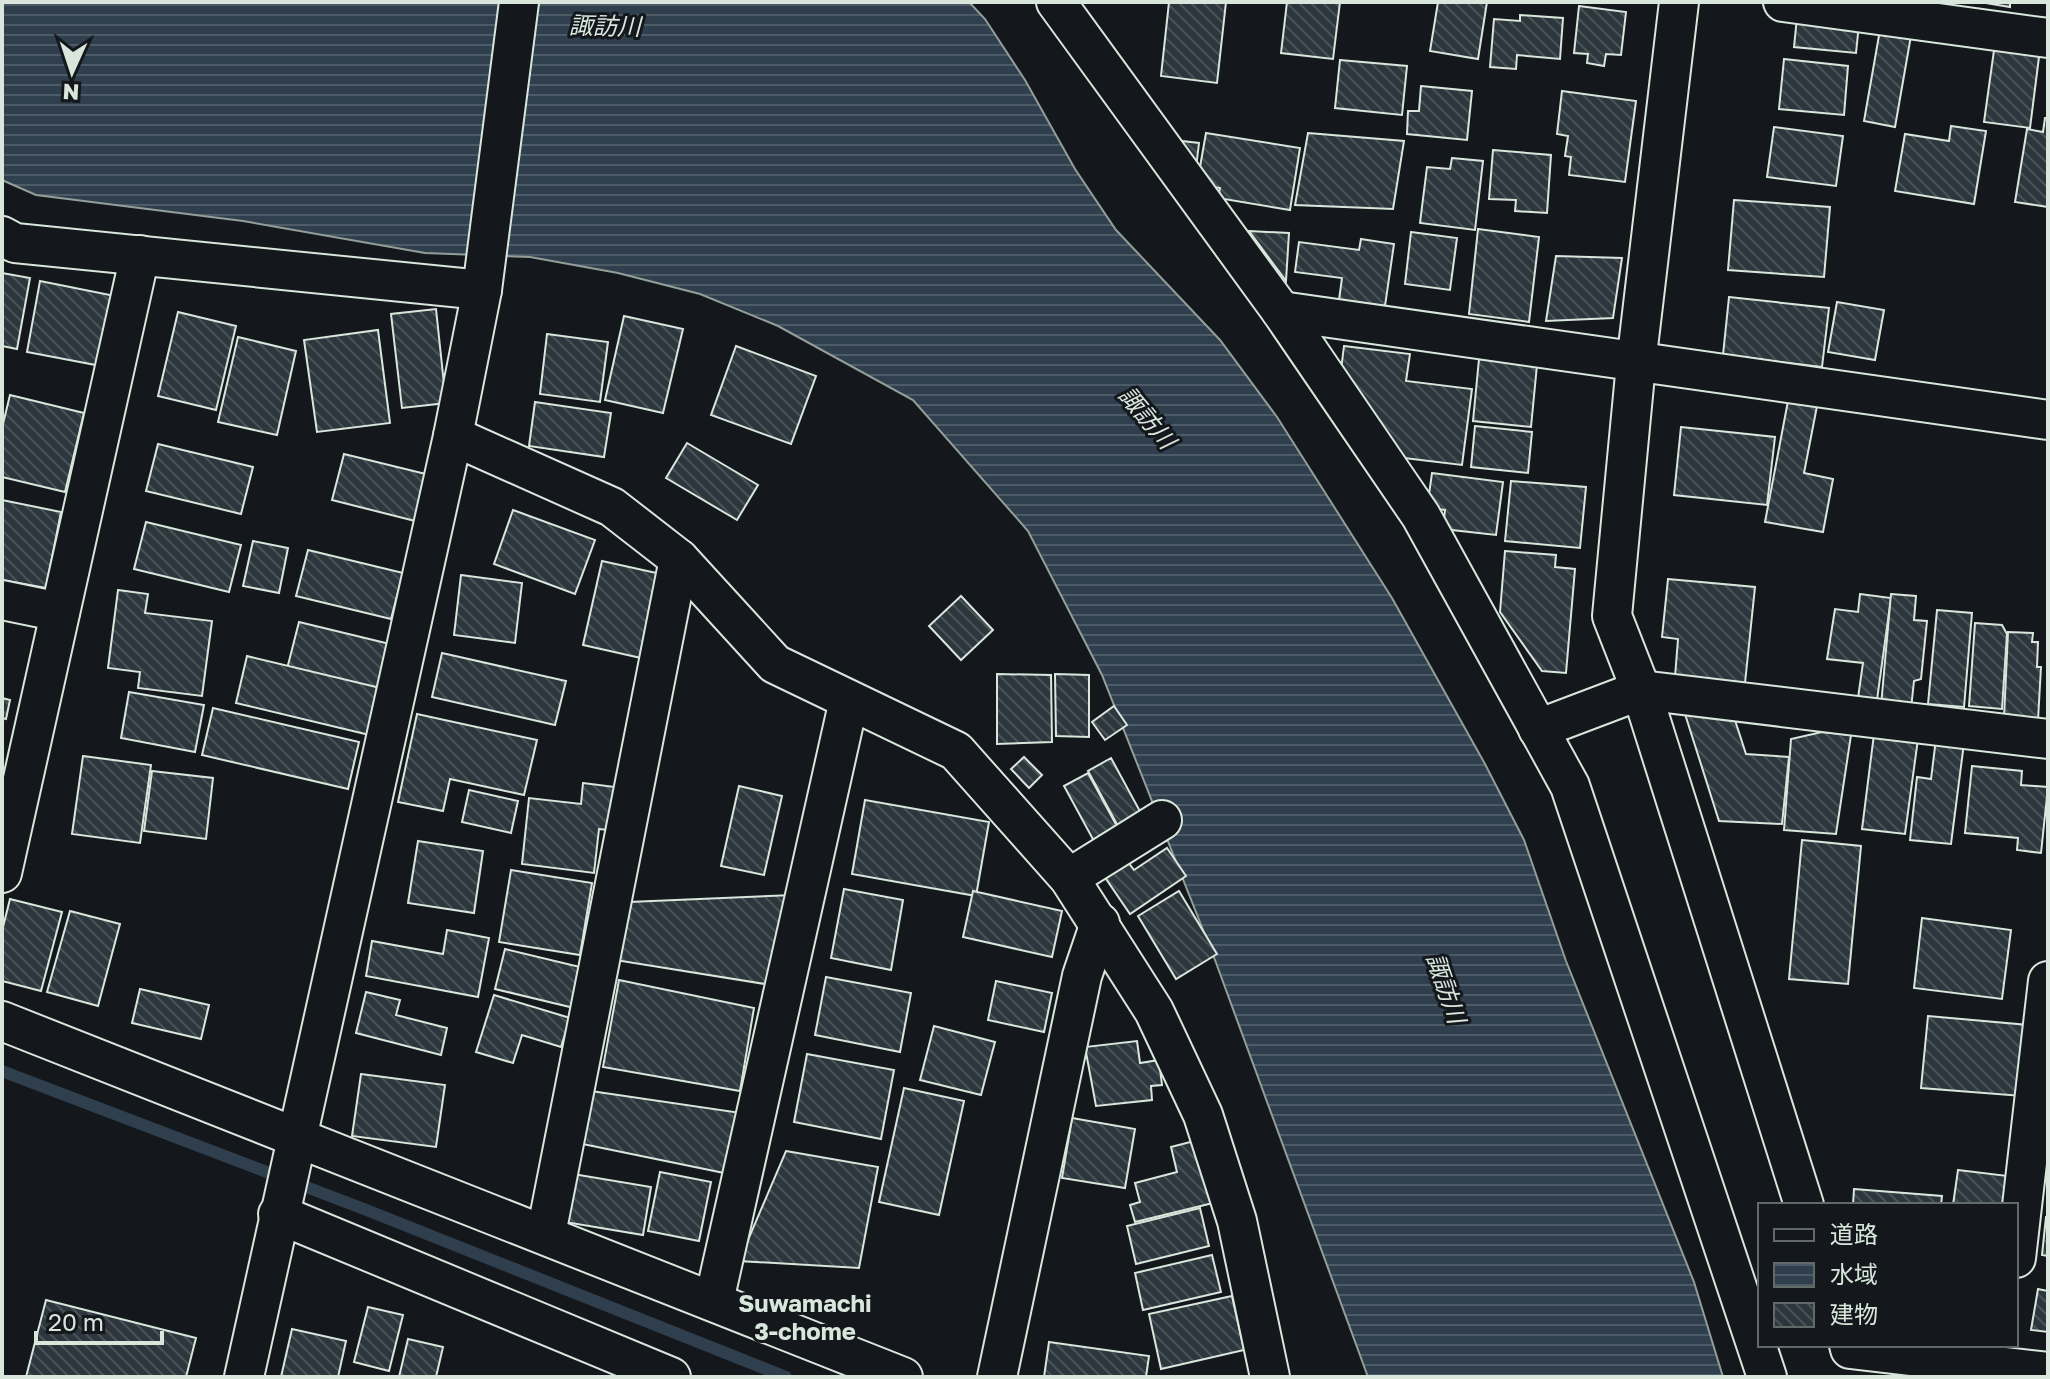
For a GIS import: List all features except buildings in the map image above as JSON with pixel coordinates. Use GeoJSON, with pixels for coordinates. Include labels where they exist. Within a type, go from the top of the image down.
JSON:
{"type":"FeatureCollection","features":[{"type":"Feature","properties":{"kind":"street"},"geometry":{"type":"LineString","coordinates":[[244,1377],[278,1214],[300,1136],[453,436],[483,277],[519,2]]}},
{"type":"Feature","properties":{"kind":"street"},"geometry":{"type":"LineString","coordinates":[[1056,2],[1281,311],[1421,516],[1570,786],[1767,1377]]}},
{"type":"Feature","properties":{"kind":"street"},"geometry":{"type":"LineString","coordinates":[[1679,2],[1636,364],[1612,616],[1641,690],[1803,1203]]}},
{"type":"Feature","properties":{"kind":"street"},"geometry":{"type":"LineString","coordinates":[[1783,2],[2048,38]]}},
{"type":"Feature","properties":{"kind":"street"},"geometry":{"type":"LineString","coordinates":[[2,236],[15,243],[140,255],[483,277]]}},
{"type":"Feature","properties":{"kind":"street"},"geometry":{"type":"LineString","coordinates":[[2,873],[140,255]]}},
{"type":"Feature","properties":{"kind":"street"},"geometry":{"type":"LineString","coordinates":[[1281,311],[1636,364],[2048,420]]}},
{"type":"Feature","properties":{"kind":"street"},"geometry":{"type":"LineString","coordinates":[[453,436],[612,507],[679,559],[775,664],[956,751],[1069,878],[1154,1011],[1203,1115],[1237,1221],[1270,1377]]}},
{"type":"Feature","properties":{"kind":"street"},"geometry":{"type":"LineString","coordinates":[[546,1234],[679,559]]}},
{"type":"Feature","properties":{"kind":"street"},"geometry":{"type":"LineString","coordinates":[[2,600],[60,612]]}},
{"type":"Feature","properties":{"kind":"street"},"geometry":{"type":"LineString","coordinates":[[1538,729],[1641,690],[2048,739]]}},
{"type":"Feature","properties":{"kind":"street"},"geometry":{"type":"LineString","coordinates":[[714,1301],[849,700]]}},
{"type":"Feature","properties":{"kind":"street"},"geometry":{"type":"LineString","coordinates":[[1069,878],[1162,820]]}},
{"type":"Feature","properties":{"kind":"street"},"geometry":{"type":"LineString","coordinates":[[997,1377],[1082,976],[1100,923]]}},
{"type":"Feature","properties":{"kind":"street"},"geometry":{"type":"LineString","coordinates":[[2018,1241],[2048,981]]}},
{"type":"Feature","properties":{"kind":"street"},"geometry":{"type":"LineString","coordinates":[[2,1021],[300,1136],[903,1377]]}},
{"type":"Feature","properties":{"kind":"street"},"geometry":{"type":"LineString","coordinates":[[278,1214],[671,1377]]}},
{"type":"Feature","properties":{"kind":"street"},"geometry":{"type":"LineString","coordinates":[[1850,1347],[2005,1356],[2048,1372]]}},
{"type":"Feature","properties":{"kind":"water","name":"諏訪川"},"geometry":{"type":"Polygon","coordinates":[[[2,2],[969,2],[985,19],[1025,80],[1075,169],[1116,230],[1220,340],[1277,417],[1392,598],[1485,764],[1524,840],[1566,961],[1694,1282],[1723,1377],[1368,1377],[1215,960],[1102,675],[1028,531],[913,400],[778,326],[700,294],[618,273],[530,257],[425,253],[243,221],[36,195],[2,180],[2,2]]]}},
{"type":"Feature","properties":{"kind":"waterway"},"geometry":{"type":"LineString","coordinates":[[2,1071],[364,1209],[786,1377]]}},
{"type":"Feature","properties":{"kind":"district","name":"Suwamachi 3-chome"},"geometry":{"type":"Point","coordinates":[805,1316]}}]}
